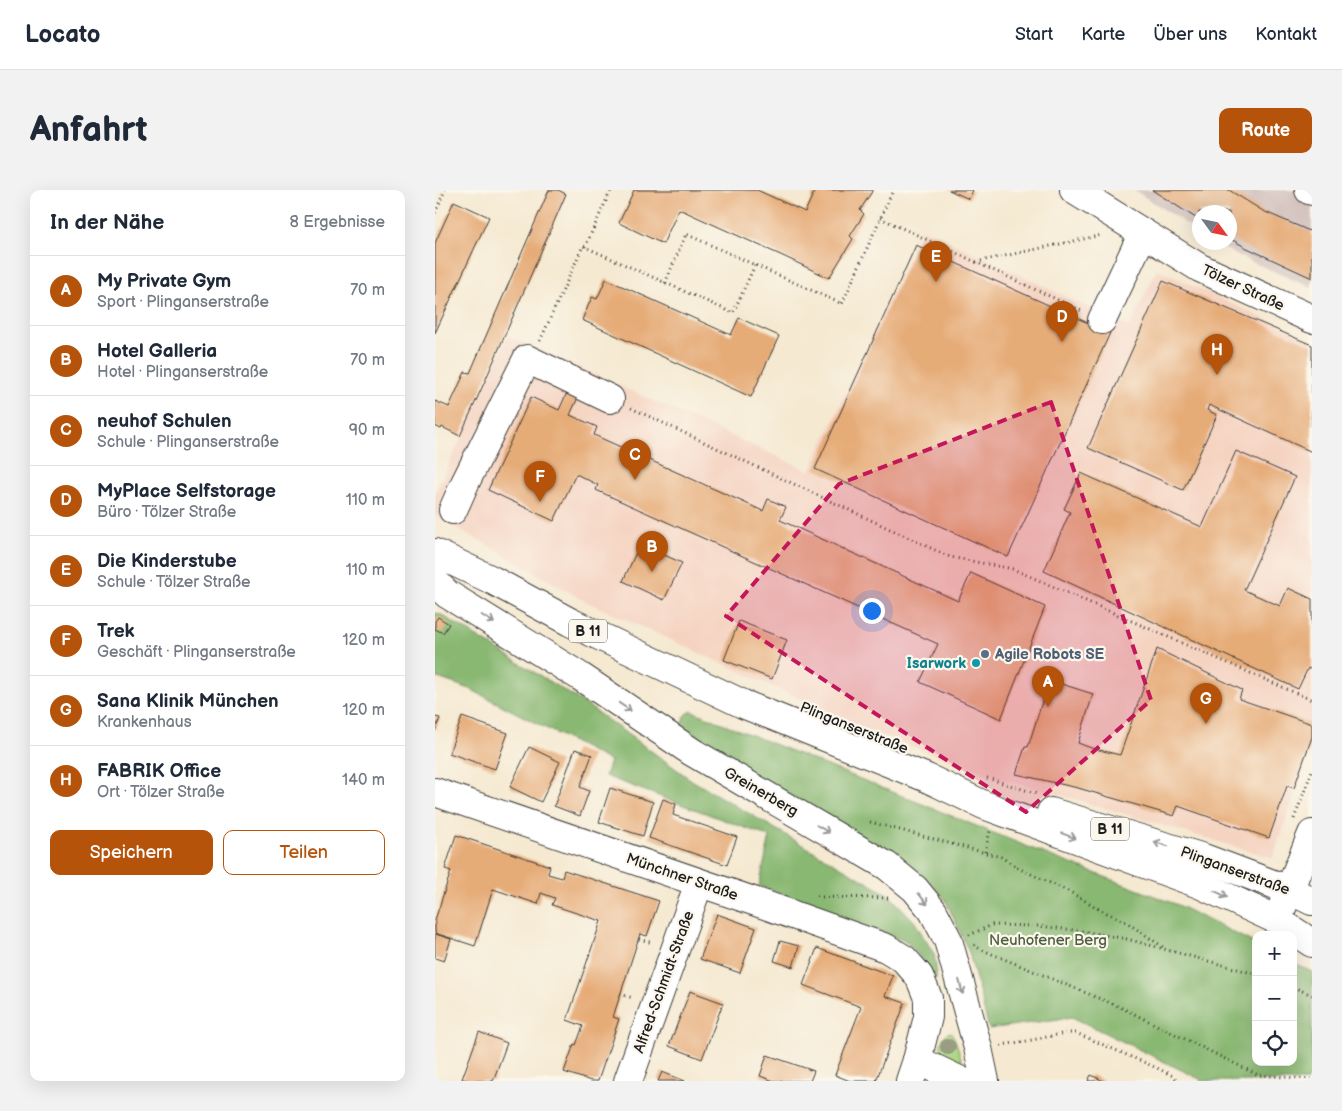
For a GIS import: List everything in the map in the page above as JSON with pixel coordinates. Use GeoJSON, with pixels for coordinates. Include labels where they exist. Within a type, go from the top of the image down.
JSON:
{"type":"FeatureCollection","features":[{"type":"Feature","properties":{"kind":"street","name":"Tölzer Straße"},"geometry":{"type":"LineString","coordinates":[[1074,190],[1200,268],[1312,319]]}},
{"type":"Feature","properties":{"kind":"street"},"geometry":{"type":"LineString","coordinates":[[1102,320],[1139,230]]}},
{"type":"Feature","properties":{"kind":"street"},"geometry":{"type":"LineString","coordinates":[[453,510],[527,359],[610,398]]}},
{"type":"Feature","properties":{"kind":"street","name":"Plinganserstraße"},"geometry":{"type":"LineString","coordinates":[[435,553],[492,580],[570,622],[743,704],[927,778],[984,805],[1199,884],[1277,920],[1312,943]]}},
{"type":"Feature","properties":{"kind":"street","name":"Greinerberg"},"geometry":{"type":"LineString","coordinates":[[439,590],[581,677],[692,752],[887,866],[915,889],[933,911],[948,940],[985,1081]]}},
{"type":"Feature","properties":{"kind":"street","name":"Plinganserstraße"},"geometry":{"type":"LineString","coordinates":[[927,778],[1205,858],[1301,895]]}},
{"type":"Feature","properties":{"kind":"street","name":"Münchner Straße"},"geometry":{"type":"LineString","coordinates":[[435,794],[768,906],[886,948],[904,960],[919,976],[928,998],[928,1017],[913,1070]]}},
{"type":"Feature","properties":{"kind":"street"},"geometry":{"type":"LineString","coordinates":[[1277,920],[1301,895],[1312,834]]}},
{"type":"Feature","properties":{"kind":"street","name":"Alfred-Schmidt-Straße"},"geometry":{"type":"LineString","coordinates":[[628,1081],[699,883]]}},
{"type":"Feature","properties":{"kind":"street"},"geometry":{"type":"LineString","coordinates":[[913,1070],[961,1081]]}},
{"type":"Feature","properties":{"kind":"path"},"geometry":{"type":"LineString","coordinates":[[435,212],[445,190]]}},
{"type":"Feature","properties":{"kind":"path"},"geometry":{"type":"LineString","coordinates":[[531,361],[583,246],[585,247],[611,190]]}},
{"type":"Feature","properties":{"kind":"path"},"geometry":{"type":"LineString","coordinates":[[665,283],[687,234],[842,304],[893,190]]}},
{"type":"Feature","properties":{"kind":"path"},"geometry":{"type":"LineString","coordinates":[[880,218],[1102,320]]}},
{"type":"Feature","properties":{"kind":"path"},"geometry":{"type":"LineString","coordinates":[[975,262],[1139,230]]}},
{"type":"Feature","properties":{"kind":"path"},"geometry":{"type":"LineString","coordinates":[[585,247],[733,313],[755,265]]}},
{"type":"Feature","properties":{"kind":"path"},"geometry":{"type":"LineString","coordinates":[[610,398],[950,556],[1013,570],[1312,700]]}},
{"type":"Feature","properties":{"kind":"path"},"geometry":{"type":"LineString","coordinates":[[986,778],[1040,794]]}},
{"type":"Feature","properties":{"kind":"path"},"geometry":{"type":"LineString","coordinates":[[870,822],[1001,857],[1019,869],[1071,892],[1099,909],[1126,922],[1166,949]]}},
{"type":"Feature","properties":{"kind":"path"},"geometry":{"type":"LineString","coordinates":[[985,852],[993,823]]}},
{"type":"Feature","properties":{"kind":"path"},"geometry":{"type":"LineString","coordinates":[[809,897],[897,898]]}},
{"type":"Feature","properties":{"kind":"path"},"geometry":{"type":"LineString","coordinates":[[1252,973],[1127,939],[1083,931],[1038,926],[992,926],[964,937],[980,949],[1120,1007],[1258,1075],[1312,1080]]}},
{"type":"Feature","properties":{"kind":"path"},"geometry":{"type":"LineString","coordinates":[[639,939],[647,941]]}},
{"type":"Feature","properties":{"kind":"path"},"geometry":{"type":"LineString","coordinates":[[1297,989],[1312,995]]}},
{"type":"Feature","properties":{"kind":"path"},"geometry":{"type":"LineString","coordinates":[[620,994],[634,999]]}},
{"type":"Feature","properties":{"kind":"path"},"geometry":{"type":"LineString","coordinates":[[977,1048],[1076,1033],[1157,1068],[1173,1076],[1178,1081]]}},
{"type":"Feature","properties":{"kind":"path"},"geometry":{"type":"LineString","coordinates":[[1256,1081],[1258,1075]]}},
{"type":"Feature","properties":{"kind":"highlighted area"},"geometry":{"type":"Polygon","coordinates":[[[1051,402],[1151,700],[1026,812],[726,616],[839,484],[1051,402]]]}},
{"type":"Feature","properties":{"kind":"shaded area"},"geometry":{"type":"Polygon","coordinates":[[[1134,190],[1312,190],[1312,288],[1228,250],[1237,250],[1237,205],[1192,205],[1192,227],[1134,190]]]}},
{"type":"Feature","properties":{"kind":"shaded area"},"geometry":{"type":"Polygon","coordinates":[[[922,229],[1130,327],[1157,269],[1312,341],[1312,744],[1273,858],[998,778],[873,732],[585,601],[435,515],[435,494],[508,336],[810,471],[922,229]]]}},
{"type":"Feature","properties":{"kind":"green space"},"geometry":{"type":"Polygon","coordinates":[[[435,613],[440,614],[581,701],[693,781],[889,895],[914,921],[934,954],[936,979],[906,941],[798,904],[780,893],[759,886],[770,837],[605,776],[610,761],[470,689],[435,677],[435,613]]]}},
{"type":"Feature","properties":{"kind":"green space","name":"Neuhofener Berg"},"geometry":{"type":"Polygon","coordinates":[[[692,711],[1058,859],[1178,905],[1252,942],[1252,1066],[1297,1066],[1297,965],[1312,972],[1312,1081],[1201,1081],[1072,1017],[989,1029],[969,952],[945,899],[926,879],[724,756],[681,726],[685,715],[692,711]]]}},
{"type":"Feature","properties":{"kind":"green space"},"geometry":{"type":"Polygon","coordinates":[[[951,1032],[963,1065],[956,1064],[940,1056],[943,1038],[947,1033],[951,1032]]]}},
{"type":"Feature","properties":{"kind":"building"},"geometry":{"type":"Polygon","coordinates":[[[549,190],[558,190],[566,194],[485,381],[460,436],[442,427],[441,429],[435,426],[435,401],[449,407],[465,372],[470,373],[549,190]]]}},
{"type":"Feature","properties":{"kind":"building"},"geometry":{"type":"Polygon","coordinates":[[[634,190],[757,190],[805,212],[815,190],[873,190],[860,210],[864,214],[850,236],[853,239],[829,278],[679,209],[663,244],[619,223],[634,190]]]}},
{"type":"Feature","properties":{"kind":"building"},"geometry":{"type":"Polygon","coordinates":[[[949,190],[973,190],[969,199],[949,190]]]}},
{"type":"Feature","properties":{"kind":"building"},"geometry":{"type":"Polygon","coordinates":[[[1152,190],[1229,190],[1263,211],[1312,232],[1312,278],[1237,242],[1237,205],[1192,205],[1192,216],[1152,190]]]}},
{"type":"Feature","properties":{"kind":"building"},"geometry":{"type":"Polygon","coordinates":[[[454,201],[489,217],[435,333],[435,243],[454,201]]]}},
{"type":"Feature","properties":{"kind":"building"},"geometry":{"type":"Polygon","coordinates":[[[916,245],[1110,333],[1008,557],[815,469],[916,245]]]}},
{"type":"Feature","properties":{"kind":"building"},"geometry":{"type":"Polygon","coordinates":[[[606,279],[731,335],[739,318],[779,336],[751,397],[582,320],[592,297],[597,299],[606,279]]]}},
{"type":"Feature","properties":{"kind":"building"},"geometry":{"type":"Polygon","coordinates":[[[1163,281],[1312,345],[1312,452],[1209,405],[1207,410],[1217,415],[1183,490],[1088,448],[1163,281]]]}},
{"type":"Feature","properties":{"kind":"building"},"geometry":{"type":"Polygon","coordinates":[[[570,386],[581,391],[570,415],[597,427],[594,435],[763,511],[768,499],[786,507],[780,520],[958,601],[971,573],[1045,607],[1001,719],[920,682],[938,644],[596,490],[598,485],[576,474],[554,521],[488,490],[531,397],[559,410],[570,386]]]}},
{"type":"Feature","properties":{"kind":"building"},"geometry":{"type":"Polygon","coordinates":[[[1236,451],[1295,477],[1244,590],[1280,606],[1288,588],[1312,599],[1312,670],[1308,668],[1298,689],[1044,571],[1070,512],[1064,509],[1081,473],[1202,527],[1236,451]]]}},
{"type":"Feature","properties":{"kind":"building"},"geometry":{"type":"Polygon","coordinates":[[[640,544],[682,563],[664,600],[623,581],[640,544]]]}},
{"type":"Feature","properties":{"kind":"building"},"geometry":{"type":"Polygon","coordinates":[[[438,617],[449,624],[443,633],[435,629],[435,621],[438,617]]]}},
{"type":"Feature","properties":{"kind":"building"},"geometry":{"type":"Polygon","coordinates":[[[739,621],[787,640],[772,679],[724,660],[739,621]]]}},
{"type":"Feature","properties":{"kind":"building"},"geometry":{"type":"Polygon","coordinates":[[[1157,649],[1242,690],[1239,699],[1312,724],[1312,737],[1294,788],[1287,786],[1269,838],[1178,806],[1174,816],[1078,788],[1016,774],[1025,747],[1028,747],[1049,680],[1093,694],[1078,743],[1120,755],[1157,649]]]}},
{"type":"Feature","properties":{"kind":"building"},"geometry":{"type":"Polygon","coordinates":[[[435,717],[440,718],[435,731],[435,717]]]}},
{"type":"Feature","properties":{"kind":"building"},"geometry":{"type":"Polygon","coordinates":[[[462,717],[508,733],[495,769],[449,753],[462,717]]]}},
{"type":"Feature","properties":{"kind":"building"},"geometry":{"type":"Polygon","coordinates":[[[529,747],[560,762],[541,802],[510,787],[529,747]]]}},
{"type":"Feature","properties":{"kind":"building"},"geometry":{"type":"Polygon","coordinates":[[[575,749],[592,755],[580,787],[589,791],[580,816],[554,806],[575,749]]]}},
{"type":"Feature","properties":{"kind":"building"},"geometry":{"type":"Polygon","coordinates":[[[610,788],[653,802],[643,836],[599,822],[610,788]]]}},
{"type":"Feature","properties":{"kind":"building"},"geometry":{"type":"Polygon","coordinates":[[[663,799],[676,804],[673,815],[737,837],[727,865],[649,838],[663,799]]]}},
{"type":"Feature","properties":{"kind":"building"},"geometry":{"type":"Polygon","coordinates":[[[456,835],[550,866],[548,874],[562,878],[564,870],[659,901],[647,936],[640,934],[613,1017],[619,1019],[598,1081],[591,1081],[564,1072],[583,1026],[567,1020],[601,921],[552,905],[555,898],[541,893],[538,904],[493,889],[475,946],[435,933],[435,920],[451,871],[445,869],[456,835]]]}},
{"type":"Feature","properties":{"kind":"building"},"geometry":{"type":"Polygon","coordinates":[[[717,914],[756,928],[740,973],[700,959],[717,914]]]}},
{"type":"Feature","properties":{"kind":"building"},"geometry":{"type":"Polygon","coordinates":[[[435,934],[451,939],[444,961],[435,958],[435,934]]]}},
{"type":"Feature","properties":{"kind":"building"},"geometry":{"type":"Polygon","coordinates":[[[780,941],[799,946],[793,967],[774,961],[780,941]]]}},
{"type":"Feature","properties":{"kind":"building"},"geometry":{"type":"Polygon","coordinates":[[[817,948],[893,976],[885,996],[905,1003],[876,1081],[850,1081],[835,1075],[861,1007],[803,985],[817,948]]]}},
{"type":"Feature","properties":{"kind":"building"},"geometry":{"type":"Polygon","coordinates":[[[690,991],[723,1003],[702,1059],[669,1046],[690,991]]]}},
{"type":"Feature","properties":{"kind":"building"},"geometry":{"type":"Polygon","coordinates":[[[479,1032],[507,1043],[493,1081],[469,1081],[462,1079],[479,1032]]]}},
{"type":"Feature","properties":{"kind":"building"},"geometry":{"type":"Polygon","coordinates":[[[767,1055],[814,1071],[810,1081],[774,1081],[760,1076],[767,1055]]]}},
{"type":"Feature","properties":{"kind":"building"},"geometry":{"type":"Polygon","coordinates":[[[662,1072],[685,1081],[658,1081],[662,1072]]]}},
{"type":"Feature","properties":{"kind":"building"},"geometry":{"type":"Polygon","coordinates":[[[1091,1075],[1104,1081],[1088,1081],[1091,1075]]]}},
{"type":"Feature","properties":{"kind":"place","name":"Die Kinderstube"},"geometry":{"type":"Point","coordinates":[936,282]}},
{"type":"Feature","properties":{"kind":"place","name":"MyPlace Selfstorage"},"geometry":{"type":"Point","coordinates":[1062,342]}},
{"type":"Feature","properties":{"kind":"place","name":"FABRIK Office"},"geometry":{"type":"Point","coordinates":[1217,375]}},
{"type":"Feature","properties":{"kind":"place","name":"neuhof Schulen"},"geometry":{"type":"Point","coordinates":[635,480]}},
{"type":"Feature","properties":{"kind":"place","name":"Trek"},"geometry":{"type":"Point","coordinates":[540,502]}},
{"type":"Feature","properties":{"kind":"place","name":"Hotel Galleria"},"geometry":{"type":"Point","coordinates":[652,572]}},
{"type":"Feature","properties":{"kind":"place","name":"Agile Robots SE"},"geometry":{"type":"Point","coordinates":[985,654]}},
{"type":"Feature","properties":{"kind":"place","name":"Isarwork"},"geometry":{"type":"Point","coordinates":[976,663]}},
{"type":"Feature","properties":{"kind":"place","name":"My Private Gym"},"geometry":{"type":"Point","coordinates":[1048,707]}},
{"type":"Feature","properties":{"kind":"place","name":"Sana Klinik München"},"geometry":{"type":"Point","coordinates":[1206,724]}}]}
